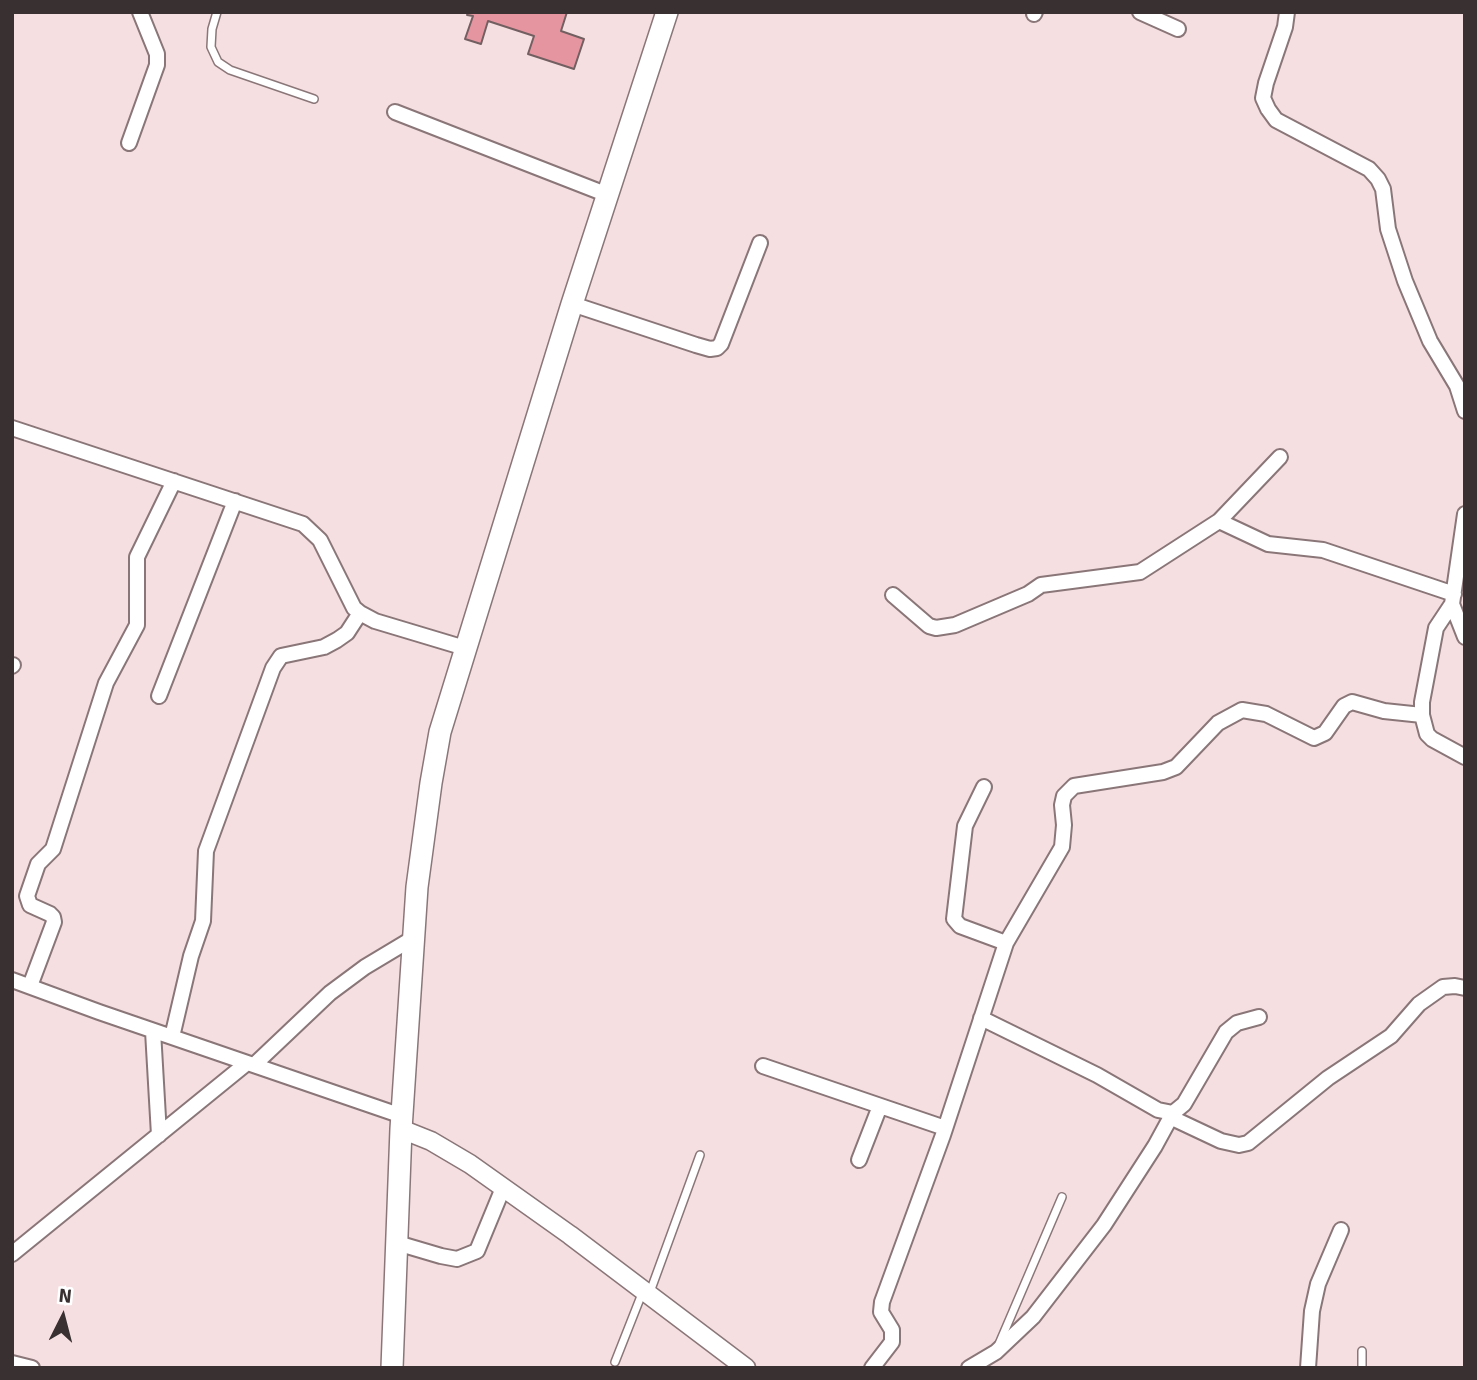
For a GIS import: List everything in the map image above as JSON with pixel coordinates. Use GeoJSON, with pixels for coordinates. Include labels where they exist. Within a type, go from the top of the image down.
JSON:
{"type":"FeatureCollection","features":[{"type":"Feature","properties":{"kind":"main road"},"geometry":{"type":"LineString","coordinates":[[392,1368],[402,1122],[417,887],[440,732],[572,304],[667,12]]}},
{"type":"Feature","properties":{"kind":"street"},"geometry":{"type":"LineString","coordinates":[[129,143],[158,65],[157,54],[140,12]]}},
{"type":"Feature","properties":{"kind":"street"},"geometry":{"type":"LineString","coordinates":[[1140,12],[1178,29]]}},
{"type":"Feature","properties":{"kind":"street"},"geometry":{"type":"LineString","coordinates":[[1287,12],[1286,27],[1265,90],[1264,98],[1268,109],[1276,120],[1369,169],[1378,179],[1383,189],[1388,229],[1405,281],[1430,341],[1457,386],[1465,411]]}},
{"type":"Feature","properties":{"kind":"street"},"geometry":{"type":"LineString","coordinates":[[395,112],[608,195]]}},
{"type":"Feature","properties":{"kind":"street"},"geometry":{"type":"LineString","coordinates":[[572,304],[696,345],[717,348],[721,344],[760,243]]}},
{"type":"Feature","properties":{"kind":"street"},"geometry":{"type":"LineString","coordinates":[[12,428],[294,521],[313,531],[320,540],[354,608],[360,614],[465,648]]}},
{"type":"Feature","properties":{"kind":"street"},"geometry":{"type":"LineString","coordinates":[[893,595],[929,626],[936,628],[955,625],[1028,594],[1041,585],[1140,572],[1219,521],[1280,457]]}},
{"type":"Feature","properties":{"kind":"street"},"geometry":{"type":"LineString","coordinates":[[30,986],[54,922],[50,914],[30,905],[27,896],[38,864],[53,849],[106,683],[137,625],[137,557],[174,481]]}},
{"type":"Feature","properties":{"kind":"street"},"geometry":{"type":"LineString","coordinates":[[159,696],[235,501]]}},
{"type":"Feature","properties":{"kind":"street"},"geometry":{"type":"LineString","coordinates":[[1465,514],[1453,599],[1436,628],[1422,702],[1427,734],[1432,740],[1465,757]]}},
{"type":"Feature","properties":{"kind":"street"},"geometry":{"type":"LineString","coordinates":[[1219,521],[1268,544],[1323,550],[1453,599]]}},
{"type":"Feature","properties":{"kind":"street"},"geometry":{"type":"LineString","coordinates":[[1453,599],[1465,637]]}},
{"type":"Feature","properties":{"kind":"street"},"geometry":{"type":"LineString","coordinates":[[172,1037],[191,956],[203,921],[206,851],[273,668],[281,656],[316,649],[337,640],[348,633],[360,614]]}},
{"type":"Feature","properties":{"kind":"street"},"geometry":{"type":"LineString","coordinates":[[872,1368],[892,1342],[892,1330],[881,1312],[882,1302],[945,1128],[1006,943],[1062,847],[1064,796],[1073,786],[1163,772],[1176,767],[1218,723],[1242,710],[1266,714],[1314,738],[1325,733],[1344,706],[1352,702],[1384,711],[1422,715]]}},
{"type":"Feature","properties":{"kind":"street"},"geometry":{"type":"LineString","coordinates":[[984,787],[965,826],[954,919],[960,926],[1006,943]]}},
{"type":"Feature","properties":{"kind":"street"},"geometry":{"type":"LineString","coordinates":[[12,1254],[250,1064],[330,993],[365,967],[415,937]]}},
{"type":"Feature","properties":{"kind":"street"},"geometry":{"type":"LineString","coordinates":[[12,980],[250,1064],[402,1122],[503,1188],[746,1368]]}},
{"type":"Feature","properties":{"kind":"street"},"geometry":{"type":"LineString","coordinates":[[981,1018],[1097,1075],[1158,1110],[1221,1141],[1239,1145],[1248,1143],[1301,1098],[1391,1036],[1419,1004],[1443,987],[1465,988]]}},
{"type":"Feature","properties":{"kind":"street"},"geometry":{"type":"LineString","coordinates":[[969,1368],[996,1352],[1033,1317],[1104,1225],[1155,1146],[1171,1115],[1184,1104],[1226,1032],[1237,1023],[1259,1017]]}},
{"type":"Feature","properties":{"kind":"street"},"geometry":{"type":"LineString","coordinates":[[153,1031],[159,1135]]}},
{"type":"Feature","properties":{"kind":"street"},"geometry":{"type":"LineString","coordinates":[[763,1066],[945,1128]]}},
{"type":"Feature","properties":{"kind":"street"},"geometry":{"type":"LineString","coordinates":[[859,1160],[880,1106]]}},
{"type":"Feature","properties":{"kind":"street"},"geometry":{"type":"LineString","coordinates":[[397,1243],[457,1259],[477,1251],[503,1188]]}},
{"type":"Feature","properties":{"kind":"street"},"geometry":{"type":"LineString","coordinates":[[1308,1368],[1312,1311],[1318,1284],[1341,1230]]}},
{"type":"Feature","properties":{"kind":"street"},"geometry":{"type":"LineString","coordinates":[[12,1233],[27,1241]]}},
{"type":"Feature","properties":{"kind":"street"},"geometry":{"type":"LineString","coordinates":[[12,1363],[32,1368]]}},
{"type":"Feature","properties":{"kind":"lane"},"geometry":{"type":"LineString","coordinates":[[217,12],[211,47],[218,62],[230,69],[314,99]]}},
{"type":"Feature","properties":{"kind":"lane"},"geometry":{"type":"LineString","coordinates":[[615,1362],[646,1293],[700,1155]]}},
{"type":"Feature","properties":{"kind":"lane"},"geometry":{"type":"LineString","coordinates":[[996,1352],[1062,1197]]}},
{"type":"Feature","properties":{"kind":"lane"},"geometry":{"type":"LineString","coordinates":[[1362,1351],[1362,1368]]}},
{"type":"Feature","properties":{"kind":"building"},"geometry":{"type":"Polygon","coordinates":[[[468,12],[567,12],[561,31],[584,39],[574,69],[528,54],[534,36],[488,21],[481,44],[465,39],[473,16],[467,15],[468,12]]]}}]}
